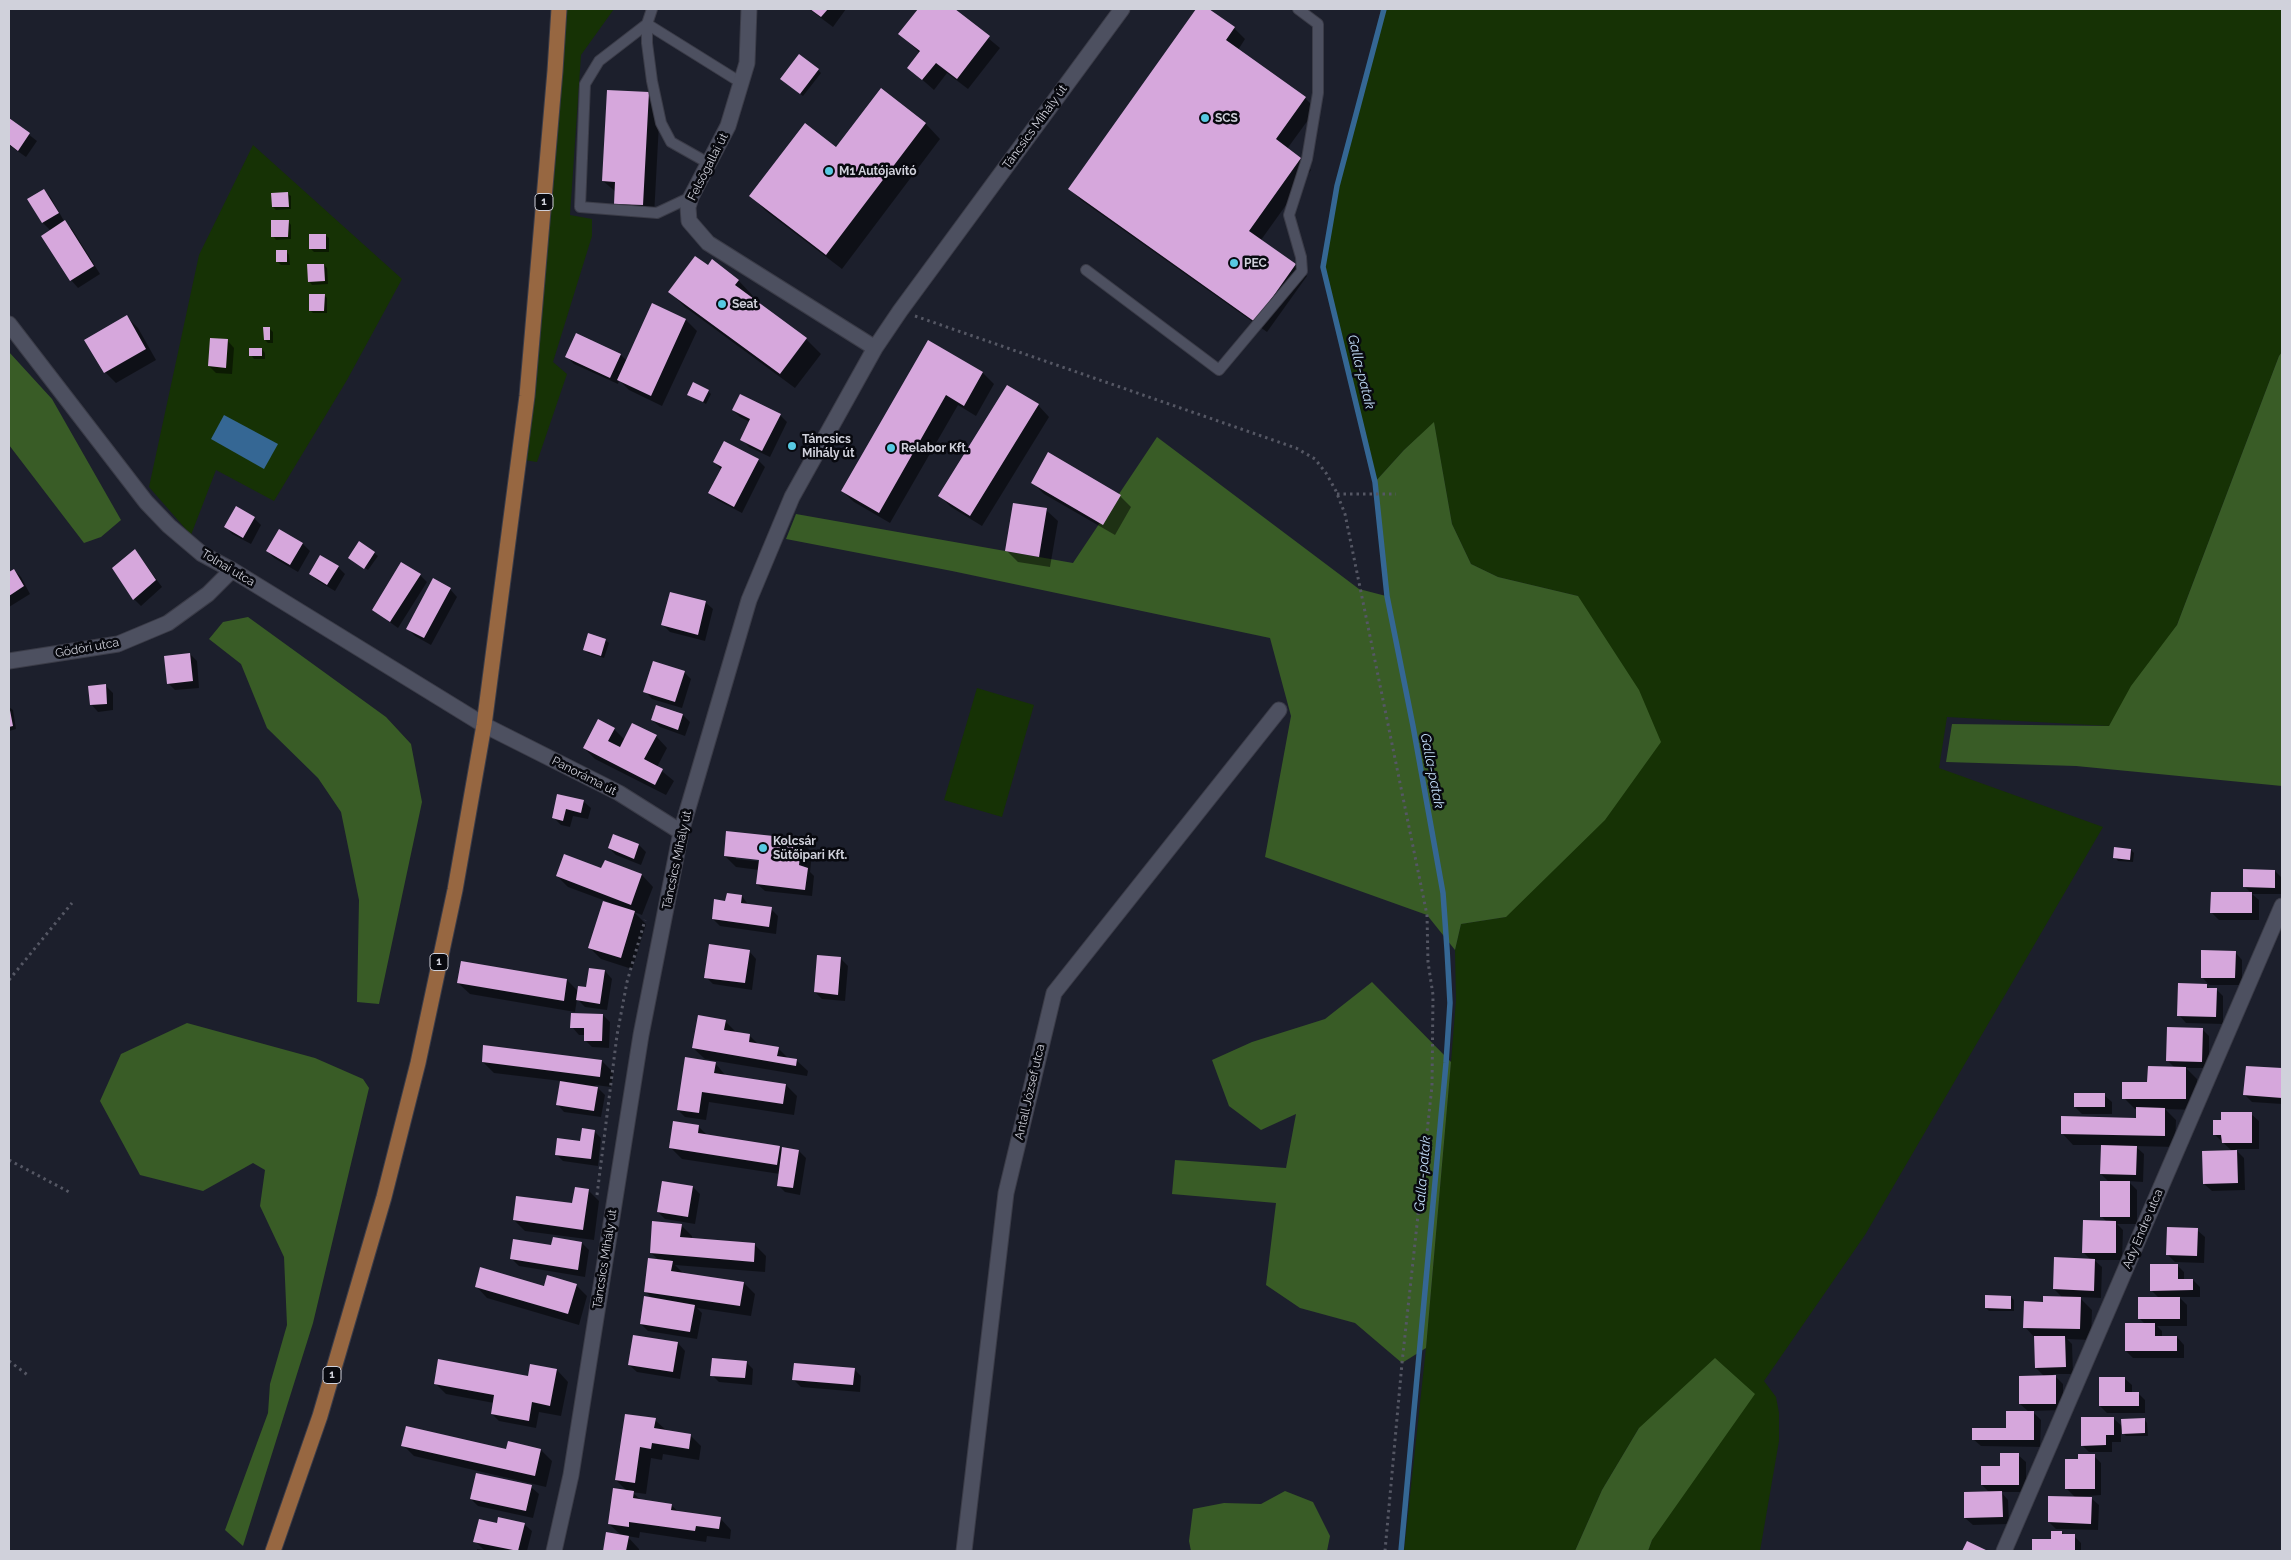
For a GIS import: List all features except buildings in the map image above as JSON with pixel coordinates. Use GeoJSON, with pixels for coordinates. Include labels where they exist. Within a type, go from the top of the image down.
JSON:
{"type":"FeatureCollection","features":[{"type":"Feature","properties":{"kind":"main road","name":"1"},"geometry":{"type":"LineString","coordinates":[[273,1551],[320,1416],[384,1197],[413,1082],[454,890],[484,725],[527,396],[555,81],[559,9]]}},
{"type":"Feature","properties":{"kind":"street","name":"Táncsics Mihály út"},"geometry":{"type":"LineString","coordinates":[[554,1551],[571,1475],[641,1035],[681,832],[749,600],[792,497],[875,348],[900,311],[1122,9]]}},
{"type":"Feature","properties":{"kind":"street","name":"Felsőgallai út"},"geometry":{"type":"LineString","coordinates":[[752,13],[747,63],[728,126],[710,164],[691,197],[688,207],[689,221],[708,244],[875,348]]}},
{"type":"Feature","properties":{"kind":"street","name":"Tolnai utca"},"geometry":{"type":"LineString","coordinates":[[9,324],[146,502],[169,526],[202,554],[232,570],[484,725]]}},
{"type":"Feature","properties":{"kind":"street","name":"Gödöri utca"},"geometry":{"type":"LineString","coordinates":[[9,661],[118,644],[168,623],[208,594],[232,570]]}},
{"type":"Feature","properties":{"kind":"street","name":"Antall József utca"},"geometry":{"type":"LineString","coordinates":[[964,1551],[1006,1193],[1054,993],[1279,710]]}},
{"type":"Feature","properties":{"kind":"street","name":"Panoráma út"},"geometry":{"type":"LineString","coordinates":[[484,725],[619,793],[681,832]]}},
{"type":"Feature","properties":{"kind":"street","name":"Ady Endre utca"},"geometry":{"type":"LineString","coordinates":[[2004,1551],[2282,906]]}},
{"type":"Feature","properties":{"kind":"lane"},"geometry":{"type":"LineString","coordinates":[[652,9],[647,24],[647,43],[652,81],[661,123],[671,142],[710,164]]}},
{"type":"Feature","properties":{"kind":"lane"},"geometry":{"type":"LineString","coordinates":[[1086,270],[1218,370],[1302,271],[1289,215],[1307,159],[1318,93],[1318,24],[1298,9]]}},
{"type":"Feature","properties":{"kind":"lane"},"geometry":{"type":"LineString","coordinates":[[647,24],[740,82]]}},
{"type":"Feature","properties":{"kind":"lane"},"geometry":{"type":"LineString","coordinates":[[647,24],[599,61],[586,84],[580,208],[657,213],[691,197]]}},
{"type":"Feature","properties":{"kind":"path"},"geometry":{"type":"LineString","coordinates":[[900,311],[1296,448],[1315,459],[1326,473],[1345,514],[1427,915],[1428,962],[1433,995],[1432,1086],[1402,1363],[1385,1551]]}},
{"type":"Feature","properties":{"kind":"path"},"geometry":{"type":"LineString","coordinates":[[1337,494],[1396,494]]}},
{"type":"Feature","properties":{"kind":"path"},"geometry":{"type":"LineString","coordinates":[[9,980],[72,903]]}},
{"type":"Feature","properties":{"kind":"path"},"geometry":{"type":"LineString","coordinates":[[9,1160],[71,1194]]}},
{"type":"Feature","properties":{"kind":"path"},"geometry":{"type":"LineString","coordinates":[[9,1361],[29,1376]]}},
{"type":"Feature","properties":{"kind":"green space"},"geometry":{"type":"Polygon","coordinates":[[[567,9],[614,9],[581,55],[570,215],[592,219],[592,236],[553,362],[567,374],[537,462],[524,460],[567,9]]]}},
{"type":"Feature","properties":{"kind":"green space"},"geometry":{"type":"Polygon","coordinates":[[[1384,9],[2282,9],[2282,352],[2177,625],[2109,726],[1947,717],[1939,768],[2103,827],[1865,1235],[1764,1381],[1776,1397],[1779,1413],[1779,1441],[1760,1551],[1648,1551],[1652,1540],[1639,1428],[1602,1490],[1575,1551],[1404,1551],[1426,1348],[1451,1062],[1456,1000],[1455,950],[1461,924],[1506,917],[1578,596],[1498,577],[1471,564],[1452,524],[1434,423],[1404,450],[1375,482],[1323,267],[1337,186],[1384,9]]]}},
{"type":"Feature","properties":{"kind":"green space"},"geometry":{"type":"Polygon","coordinates":[[[253,145],[402,279],[347,380],[274,501],[216,470],[191,535],[149,487],[199,255],[253,145]]]}},
{"type":"Feature","properties":{"kind":"green space"},"geometry":{"type":"Polygon","coordinates":[[[9,352],[52,399],[121,520],[101,537],[84,543],[9,445],[9,352]]]}},
{"type":"Feature","properties":{"kind":"green space"},"geometry":{"type":"Polygon","coordinates":[[[2282,352],[2282,786],[2076,766],[1946,762],[1952,724],[2109,726],[2131,686],[2177,625],[2282,352]]]}},
{"type":"Feature","properties":{"kind":"green space"},"geometry":{"type":"Polygon","coordinates":[[[1434,422],[1452,524],[1471,564],[1498,577],[1578,596],[1639,690],[1661,742],[1605,820],[1506,917],[1461,924],[1455,950],[1427,915],[1265,857],[1291,716],[1270,638],[952,571],[786,539],[796,514],[1073,563],[1157,437],[1359,589],[1386,596],[1375,482],[1404,450],[1434,422]]]}},
{"type":"Feature","properties":{"kind":"green space"},"geometry":{"type":"Polygon","coordinates":[[[248,617],[386,717],[411,744],[422,802],[379,1004],[357,1002],[359,900],[341,812],[318,778],[267,728],[241,664],[209,639],[223,622],[248,617]]]}},
{"type":"Feature","properties":{"kind":"green space"},"geometry":{"type":"Polygon","coordinates":[[[977,688],[1034,705],[1002,817],[944,800],[977,688]]]}},
{"type":"Feature","properties":{"kind":"green space"},"geometry":{"type":"Polygon","coordinates":[[[1372,982],[1451,1062],[1426,1348],[1402,1363],[1355,1323],[1300,1308],[1266,1285],[1276,1203],[1172,1194],[1175,1160],[1286,1168],[1296,1114],[1261,1130],[1229,1106],[1212,1060],[1252,1042],[1325,1019],[1372,982]]]}},
{"type":"Feature","properties":{"kind":"green space"},"geometry":{"type":"Polygon","coordinates":[[[187,1023],[315,1058],[363,1079],[369,1088],[313,1323],[243,1546],[225,1530],[268,1413],[270,1384],[287,1325],[284,1257],[260,1206],[265,1170],[253,1163],[203,1191],[140,1175],[100,1101],[121,1054],[187,1023]]]}},
{"type":"Feature","properties":{"kind":"green space"},"geometry":{"type":"Polygon","coordinates":[[[1715,1358],[1755,1394],[1652,1540],[1648,1551],[1575,1551],[1602,1490],[1639,1428],[1715,1358]]]}},
{"type":"Feature","properties":{"kind":"green space"},"geometry":{"type":"Polygon","coordinates":[[[1285,1491],[1313,1502],[1330,1536],[1327,1551],[1191,1551],[1189,1541],[1193,1509],[1224,1503],[1261,1504],[1285,1491]]]}},
{"type":"Feature","properties":{"kind":"water"},"geometry":{"type":"Polygon","coordinates":[[[224,415],[278,444],[264,469],[211,439],[224,415]]]}},
{"type":"Feature","properties":{"kind":"waterway","name":"Galla-patak"},"geometry":{"type":"LineString","coordinates":[[1384,9],[1337,186],[1323,267],[1375,482],[1387,596],[1443,893],[1447,949],[1450,1003],[1446,1063],[1401,1551]]}},
{"type":"Feature","properties":{"kind":"place","name":"SCS"},"geometry":{"type":"Point","coordinates":[1205,118]}},
{"type":"Feature","properties":{"kind":"place","name":"M1 Autójavító"},"geometry":{"type":"Point","coordinates":[829,171]}},
{"type":"Feature","properties":{"kind":"place","name":"PEC"},"geometry":{"type":"Point","coordinates":[1234,263]}},
{"type":"Feature","properties":{"kind":"place","name":"Seat"},"geometry":{"type":"Point","coordinates":[722,304]}},
{"type":"Feature","properties":{"kind":"place","name":"Táncsics Mihály út"},"geometry":{"type":"Point","coordinates":[792,446]}},
{"type":"Feature","properties":{"kind":"place","name":"Relabor Kft."},"geometry":{"type":"Point","coordinates":[891,448]}},
{"type":"Feature","properties":{"kind":"place","name":"Kolcsár Sütőipari Kft."},"geometry":{"type":"Point","coordinates":[763,848]}}]}
